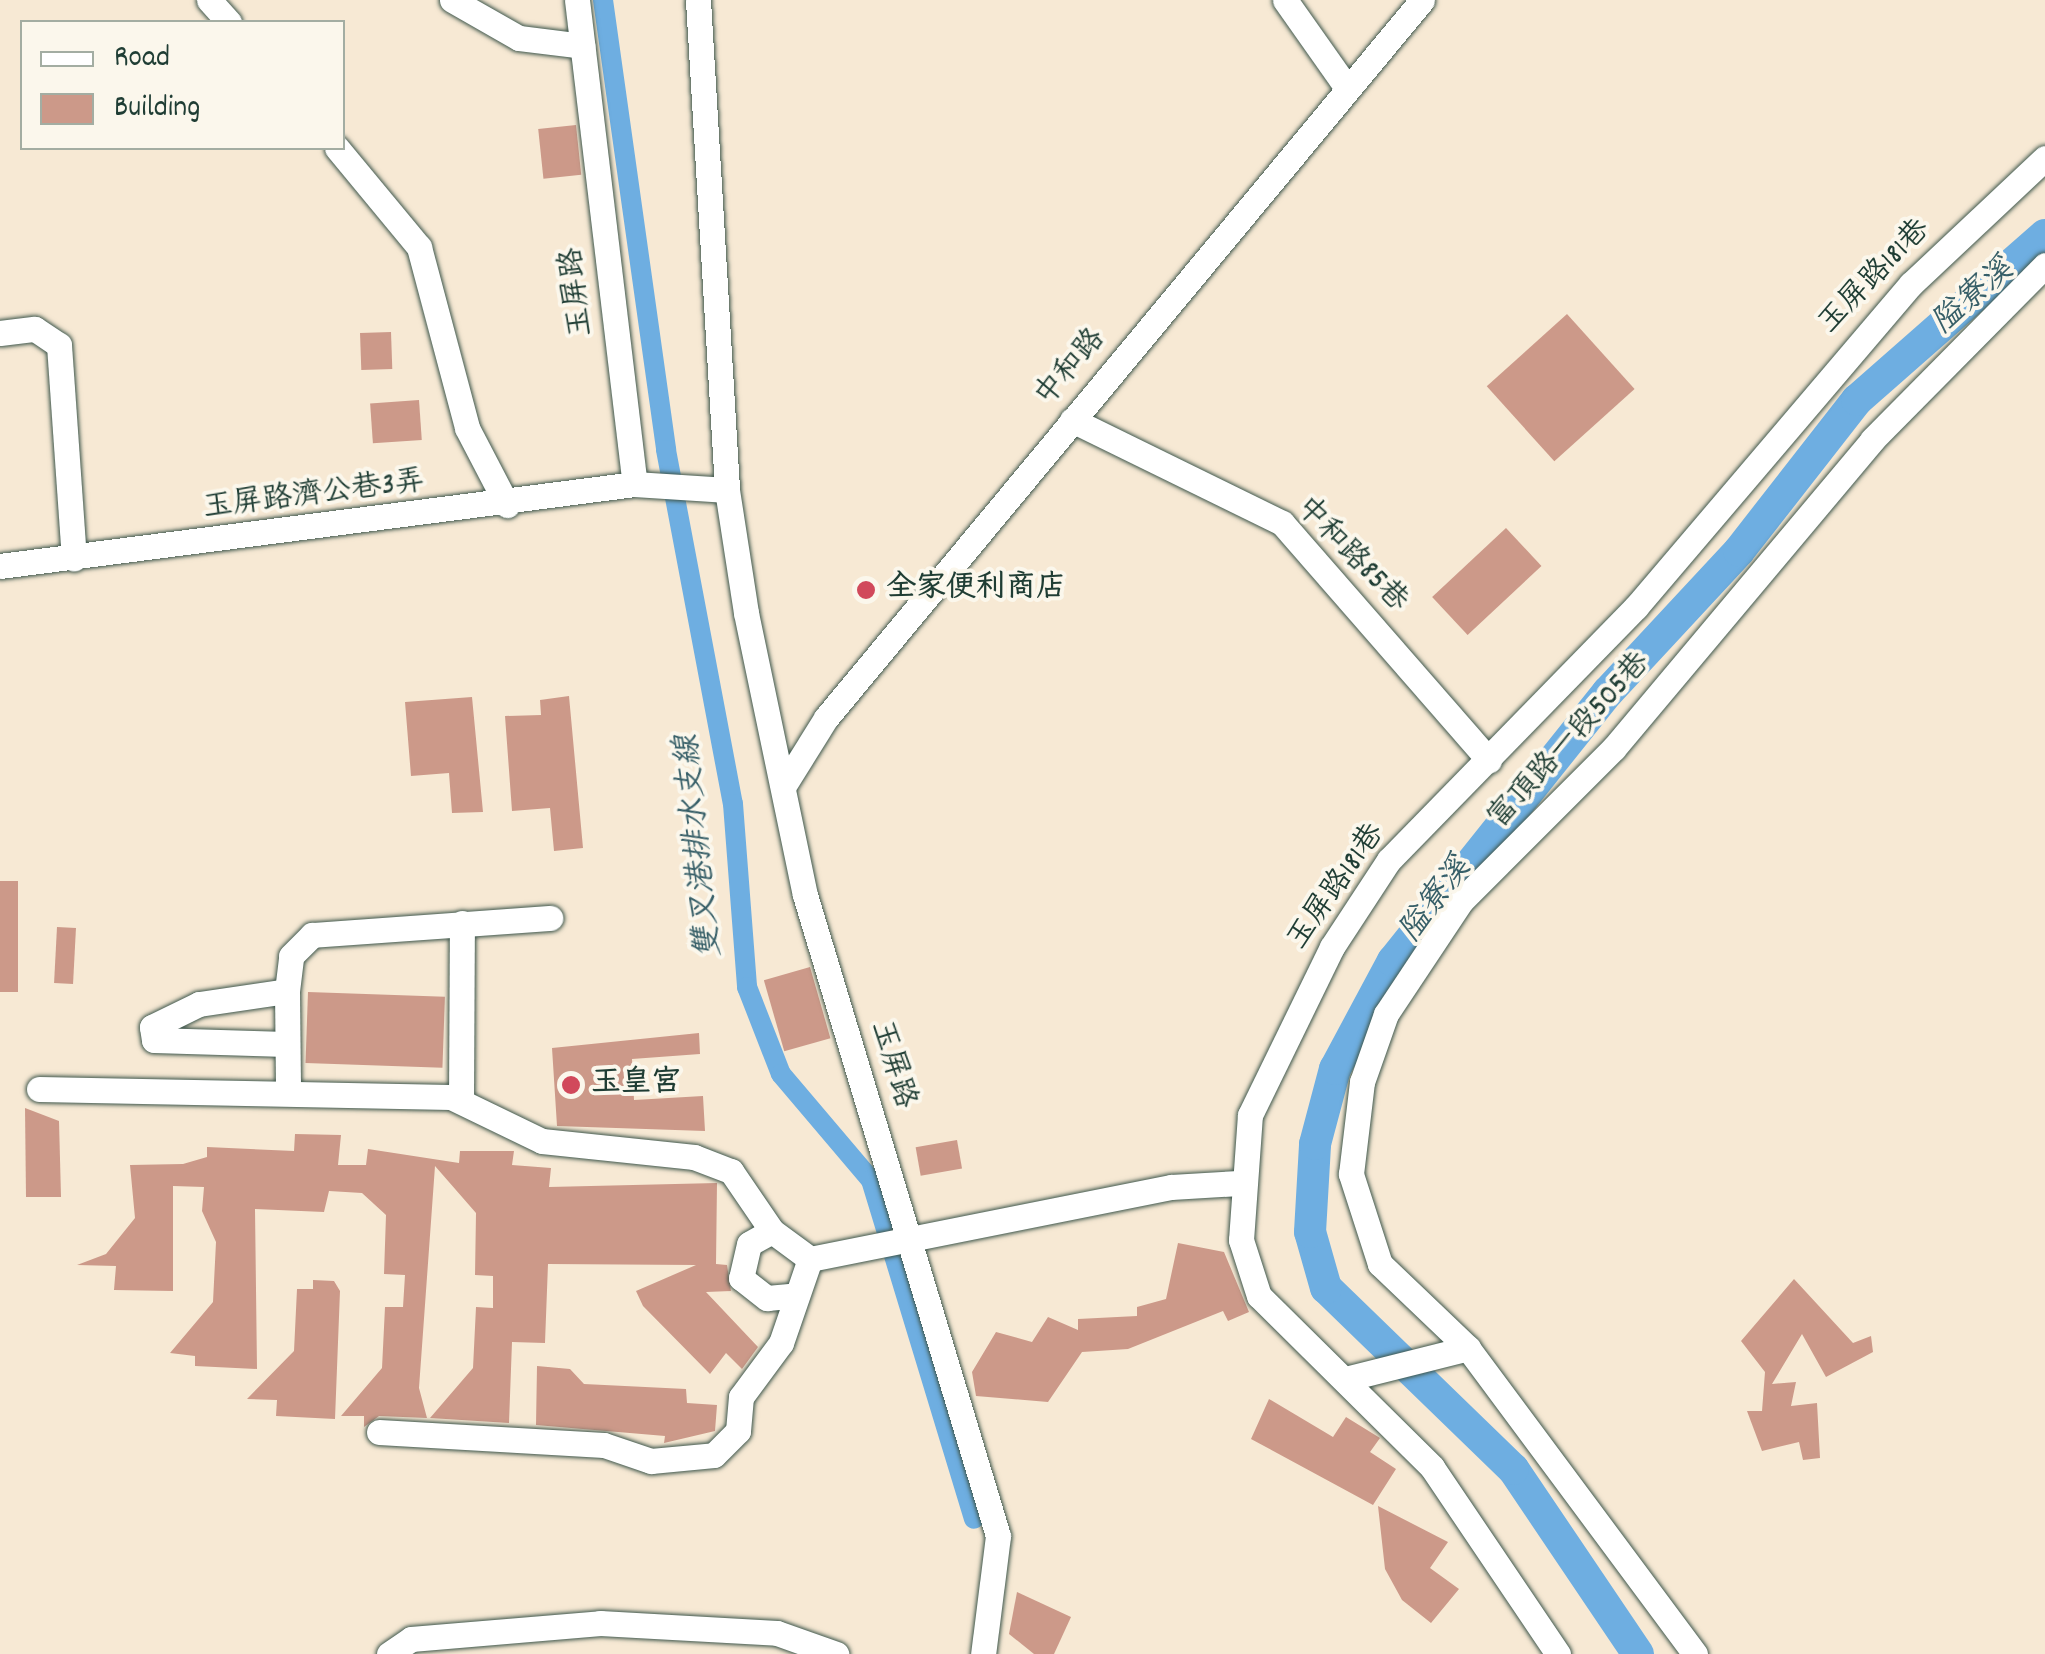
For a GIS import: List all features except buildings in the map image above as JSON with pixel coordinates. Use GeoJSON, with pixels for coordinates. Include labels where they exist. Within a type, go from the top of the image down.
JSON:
{"type":"FeatureCollection","features":[{"type":"Feature","properties":{"kind":"street"},"geometry":{"type":"LineString","coordinates":[[209,0],[227,20]]}},
{"type":"Feature","properties":{"kind":"street"},"geometry":{"type":"LineString","coordinates":[[452,0],[519,38],[583,46]]}},
{"type":"Feature","properties":{"kind":"street","name":"玉屏路"},"geometry":{"type":"LineString","coordinates":[[577,0],[635,484]]}},
{"type":"Feature","properties":{"kind":"street","name":"玉屏路"},"geometry":{"type":"LineString","coordinates":[[698,0],[727,490],[805,895],[998,1536],[982,1654]]}},
{"type":"Feature","properties":{"kind":"street"},"geometry":{"type":"LineString","coordinates":[[1286,0],[1348,88]]}},
{"type":"Feature","properties":{"kind":"street","name":"中和路"},"geometry":{"type":"LineString","coordinates":[[782,787],[826,718],[1422,0]]}},
{"type":"Feature","properties":{"kind":"street"},"geometry":{"type":"LineString","coordinates":[[339,150],[419,248],[468,428],[507,504]]}},
{"type":"Feature","properties":{"kind":"street","name":"玉屏路181巷"},"geometry":{"type":"LineString","coordinates":[[1558,1654],[1432,1467],[1348,1376],[1276,1320],[1250,1278],[1239,1183],[1250,1115],[1332,947],[1389,860],[1636,606],[1910,284],[2045,158]]}},
{"type":"Feature","properties":{"kind":"street","name":"富頂路一段505巷"},"geometry":{"type":"LineString","coordinates":[[1695,1654],[1461,1349],[1380,1264],[1359,1210],[1350,1146],[1386,1014],[1461,901],[1614,748],[1872,440],[2045,265]]}},
{"type":"Feature","properties":{"kind":"street"},"geometry":{"type":"LineString","coordinates":[[0,333],[48,334],[58,345],[74,558]]}},
{"type":"Feature","properties":{"kind":"street","name":"中和路85巷"},"geometry":{"type":"LineString","coordinates":[[1072,420],[1282,522],[1488,760]]}},
{"type":"Feature","properties":{"kind":"street"},"geometry":{"type":"LineString","coordinates":[[635,484],[727,490]]}},
{"type":"Feature","properties":{"kind":"street","name":"玉屏路濟公巷3弄"},"geometry":{"type":"LineString","coordinates":[[0,566],[507,504],[635,484]]}},
{"type":"Feature","properties":{"kind":"street"},"geometry":{"type":"LineString","coordinates":[[288,1089],[287,991],[291,956],[312,934],[550,918]]}},
{"type":"Feature","properties":{"kind":"street"},"geometry":{"type":"LineString","coordinates":[[461,1101],[462,923]]}},
{"type":"Feature","properties":{"kind":"street"},"geometry":{"type":"LineString","coordinates":[[286,1044],[154,1040],[152,1026],[199,1004],[287,991]]}},
{"type":"Feature","properties":{"kind":"street"},"geometry":{"type":"LineString","coordinates":[[39,1089],[398,1089],[461,1101],[542,1141],[694,1158],[731,1171],[772,1231],[810,1259],[1172,1187],[1239,1183]]}},
{"type":"Feature","properties":{"kind":"street"},"geometry":{"type":"LineString","coordinates":[[772,1231],[749,1244],[740,1278],[767,1298],[792,1296]]}},
{"type":"Feature","properties":{"kind":"street"},"geometry":{"type":"LineString","coordinates":[[379,1432],[604,1445],[651,1461],[714,1455],[738,1431],[740,1397],[781,1343],[792,1296],[810,1259]]}},
{"type":"Feature","properties":{"kind":"street"},"geometry":{"type":"LineString","coordinates":[[1348,1376],[1461,1349]]}},
{"type":"Feature","properties":{"kind":"street"},"geometry":{"type":"LineString","coordinates":[[389,1654],[411,1639],[600,1622],[762,1631],[836,1654]]}},
{"type":"Feature","properties":{"kind":"waterway","name":"雙叉港排水支線"},"geometry":{"type":"LineString","coordinates":[[603,0],[666,450],[733,804],[747,987],[781,1074],[871,1180],[974,1519]]}},
{"type":"Feature","properties":{"kind":"waterway","name":"隘寮溪"},"geometry":{"type":"LineString","coordinates":[[1638,1654],[1513,1469],[1326,1288],[1310,1232],[1315,1144],[1335,1069],[1393,961],[1608,692],[1739,551],[1857,400],[2045,235]]}},
{"type":"Feature","properties":{"kind":"place","name":"全家便利商店"},"geometry":{"type":"Point","coordinates":[866,590]}},
{"type":"Feature","properties":{"kind":"place","name":"玉皇宮"},"geometry":{"type":"Point","coordinates":[571,1085]}}]}
